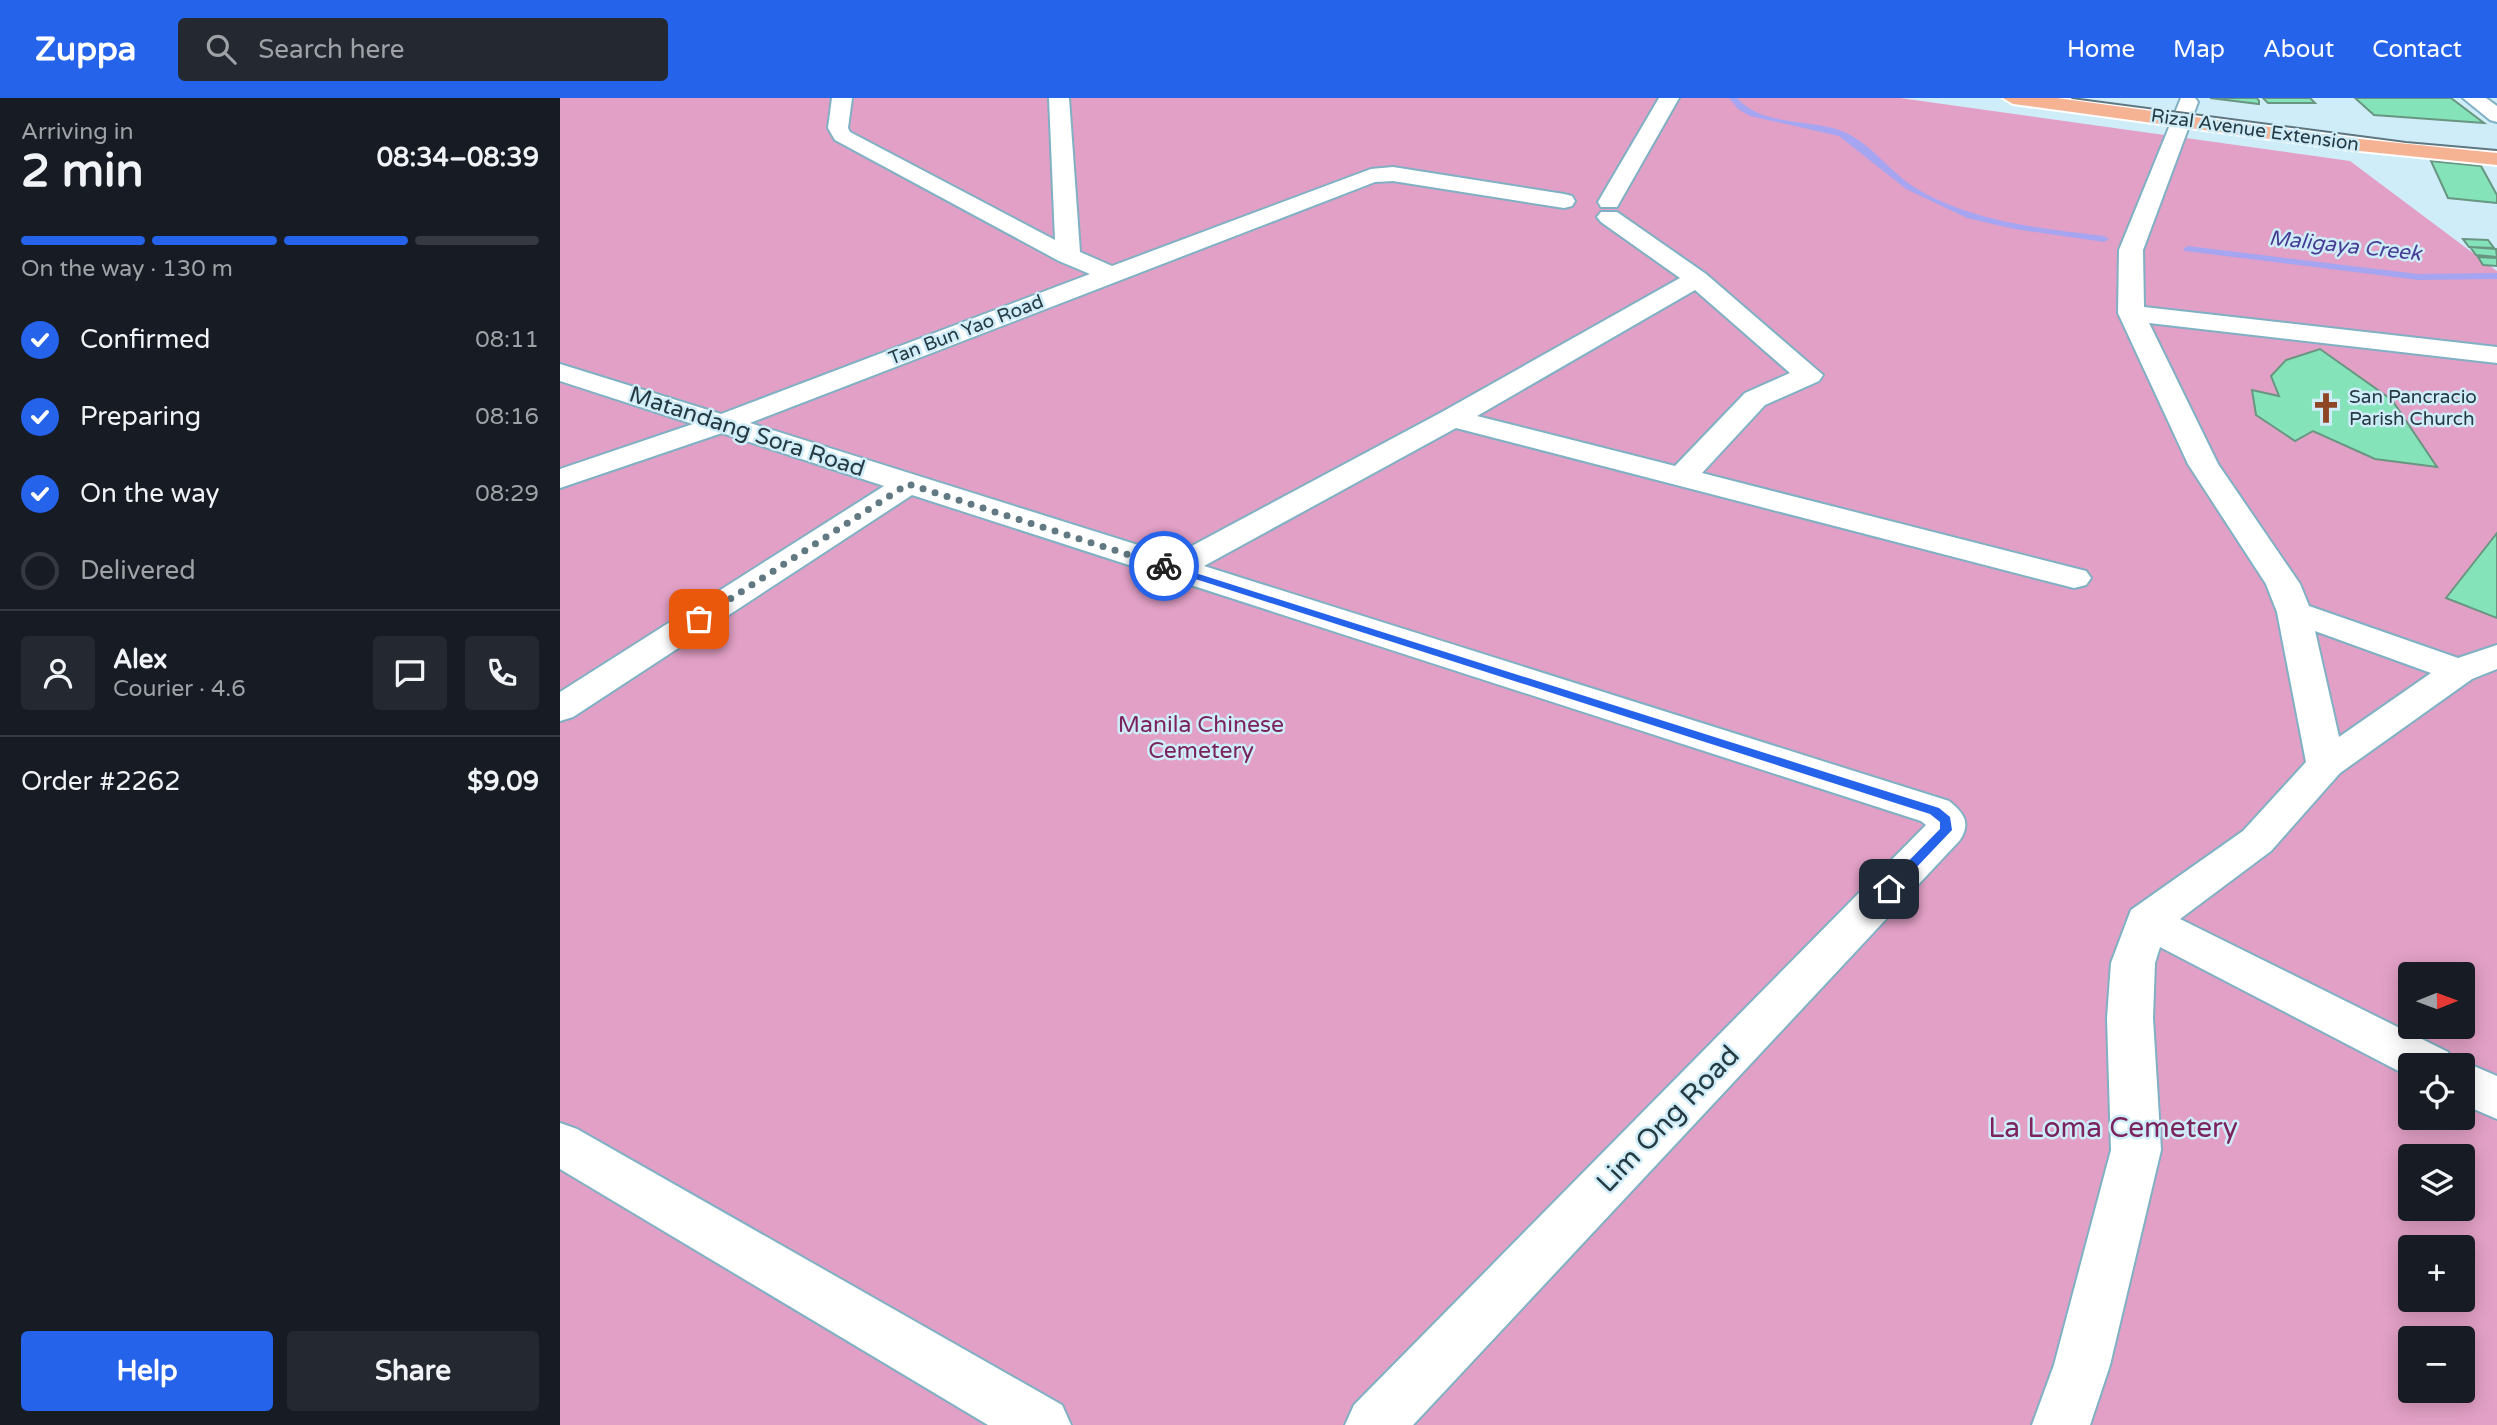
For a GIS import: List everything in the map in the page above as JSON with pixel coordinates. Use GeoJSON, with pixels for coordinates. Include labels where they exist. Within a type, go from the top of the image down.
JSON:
{"type":"FeatureCollection","features":[{"type":"Feature","properties":{"kind":"main road","name":"Rizal Avenue Extension"},"geometry":{"type":"LineString","coordinates":[[2013,98],[2184,112],[2350,144],[2497,159]]}},
{"type":"Feature","properties":{"kind":"main road","name":"Rizal Avenue Extension"},"geometry":{"type":"LineString","coordinates":[[2156,98],[2184,112],[2229,107]]}},
{"type":"Feature","properties":{"kind":"street"},"geometry":{"type":"LineString","coordinates":[[842,98],[838,128],[842,136],[1068,256],[1110,274]]}},
{"type":"Feature","properties":{"kind":"street"},"geometry":{"type":"LineString","coordinates":[[1059,98],[1068,256]]}},
{"type":"Feature","properties":{"kind":"street"},"geometry":{"type":"LineString","coordinates":[[1669,98],[1588,208],[1697,279],[1809,375],[1755,399],[1682,477]]}},
{"type":"Feature","properties":{"kind":"street"},"geometry":{"type":"LineString","coordinates":[[2473,98],[2497,116]]}},
{"type":"Feature","properties":{"kind":"street"},"geometry":{"type":"LineString","coordinates":[[2184,112],[2132,250],[2131,313],[2203,464],[2278,574],[2294,612],[2326,764]]}},
{"type":"Feature","properties":{"kind":"street","name":"Tan Bun Yao Road"},"geometry":{"type":"LineString","coordinates":[[560,479],[721,424],[1371,176],[1393,174],[1588,208]]}},
{"type":"Feature","properties":{"kind":"street"},"geometry":{"type":"LineString","coordinates":[[1174,569],[1452,418],[1697,279]]}},
{"type":"Feature","properties":{"kind":"street"},"geometry":{"type":"LineString","coordinates":[[2131,313],[2497,355]]}},
{"type":"Feature","properties":{"kind":"street","name":"Matandang Sora Road"},"geometry":{"type":"LineString","coordinates":[[560,372],[1934,811]]}},
{"type":"Feature","properties":{"kind":"street"},"geometry":{"type":"LineString","coordinates":[[1452,418],[2074,578]]}},
{"type":"Feature","properties":{"kind":"street"},"geometry":{"type":"LineString","coordinates":[[560,709],[908,484]]}},
{"type":"Feature","properties":{"kind":"street"},"geometry":{"type":"LineString","coordinates":[[2294,612],[2478,663]]}},
{"type":"Feature","properties":{"kind":"street"},"geometry":{"type":"LineString","coordinates":[[2061,1425],[2082,1365],[2136,1150],[2130,1018],[2133,963],[2147,921],[2257,841],[2326,764],[2478,663]]}},
{"type":"Feature","properties":{"kind":"street","name":"Lim Ong Road"},"geometry":{"type":"LineString","coordinates":[[1374,1425],[1946,830],[1946,820],[1934,811]]}},
{"type":"Feature","properties":{"kind":"street"},"geometry":{"type":"LineString","coordinates":[[2147,921],[2406,1053]]}},
{"type":"Feature","properties":{"kind":"street"},"geometry":{"type":"LineString","coordinates":[[2475,1088],[2497,1099]]}},
{"type":"Feature","properties":{"kind":"street"},"geometry":{"type":"LineString","coordinates":[[560,1144],[1042,1425]]}},
{"type":"Feature","properties":{"kind":"green space","name":"Manila Chinese Cemetery"},"geometry":{"type":"Polygon","coordinates":[[[560,98],[1900,98],[2350,161],[2497,271],[2497,1425],[560,1425],[560,98]]]}},
{"type":"Feature","properties":{"kind":"building"},"geometry":{"type":"Polygon","coordinates":[[[2210,98],[2257,98],[2259,104],[2210,98]]]}},
{"type":"Feature","properties":{"kind":"building"},"geometry":{"type":"Polygon","coordinates":[[[2263,98],[2310,98],[2315,103],[2268,103],[2263,98]]]}},
{"type":"Feature","properties":{"kind":"building"},"geometry":{"type":"Polygon","coordinates":[[[2355,98],[2451,98],[2484,123],[2374,115],[2355,98]]]}},
{"type":"Feature","properties":{"kind":"building"},"geometry":{"type":"Polygon","coordinates":[[[2431,161],[2481,166],[2497,195],[2497,203],[2448,198],[2431,161]]]}},
{"type":"Feature","properties":{"kind":"building"},"geometry":{"type":"Polygon","coordinates":[[[2463,239],[2488,240],[2494,248],[2469,247],[2463,239]]]}},
{"type":"Feature","properties":{"kind":"building"},"geometry":{"type":"Polygon","coordinates":[[[2470,247],[2496,249],[2497,257],[2476,255],[2470,247]]]}},
{"type":"Feature","properties":{"kind":"building"},"geometry":{"type":"Polygon","coordinates":[[[2478,257],[2497,258],[2497,266],[2483,265],[2478,257]]]}},
{"type":"Feature","properties":{"kind":"building","name":"San Pancracio Parish Church"},"geometry":{"type":"Polygon","coordinates":[[[2320,349],[2392,400],[2437,467],[2375,459],[2313,431],[2295,441],[2256,415],[2252,390],[2279,396],[2271,376],[2286,360],[2320,349]]]}},
{"type":"Feature","properties":{"kind":"building"},"geometry":{"type":"Polygon","coordinates":[[[2497,533],[2497,618],[2446,598],[2497,533]]]}},
{"type":"Feature","properties":{"kind":"waterway","name":"Maligaya Creek"},"geometry":{"type":"LineString","coordinates":[[1733,98],[1753,114],[1842,134],[1902,183],[1970,216],[2036,230],[2104,239]]}},
{"type":"Feature","properties":{"kind":"waterway","name":"Maligaya Creek"},"geometry":{"type":"LineString","coordinates":[[2188,249],[2418,277],[2497,276]]}},
{"type":"Feature","properties":{"kind":"tram line"},"geometry":{"type":"LineString","coordinates":[[2072,98],[2406,142],[2497,150]]}},
{"type":"Feature","properties":{"kind":"way so far"},"geometry":{"type":"LineString","coordinates":[[699,619],[908,484],[1164,566]]}},
{"type":"Feature","properties":{"kind":"place","name":"San Pancracio Parish Church"},"geometry":{"type":"Point","coordinates":[2326,408]}},
{"type":"Feature","properties":{"kind":"route"},"geometry":{"type":"LineString","coordinates":[[1164,566],[1934,811],[1946,820],[1946,830],[1889,889]]}},
{"type":"Feature","properties":{"kind":"park label","name":"La Loma Cemetery"},"geometry":{"type":"Point","coordinates":[2113,1128]}}]}
